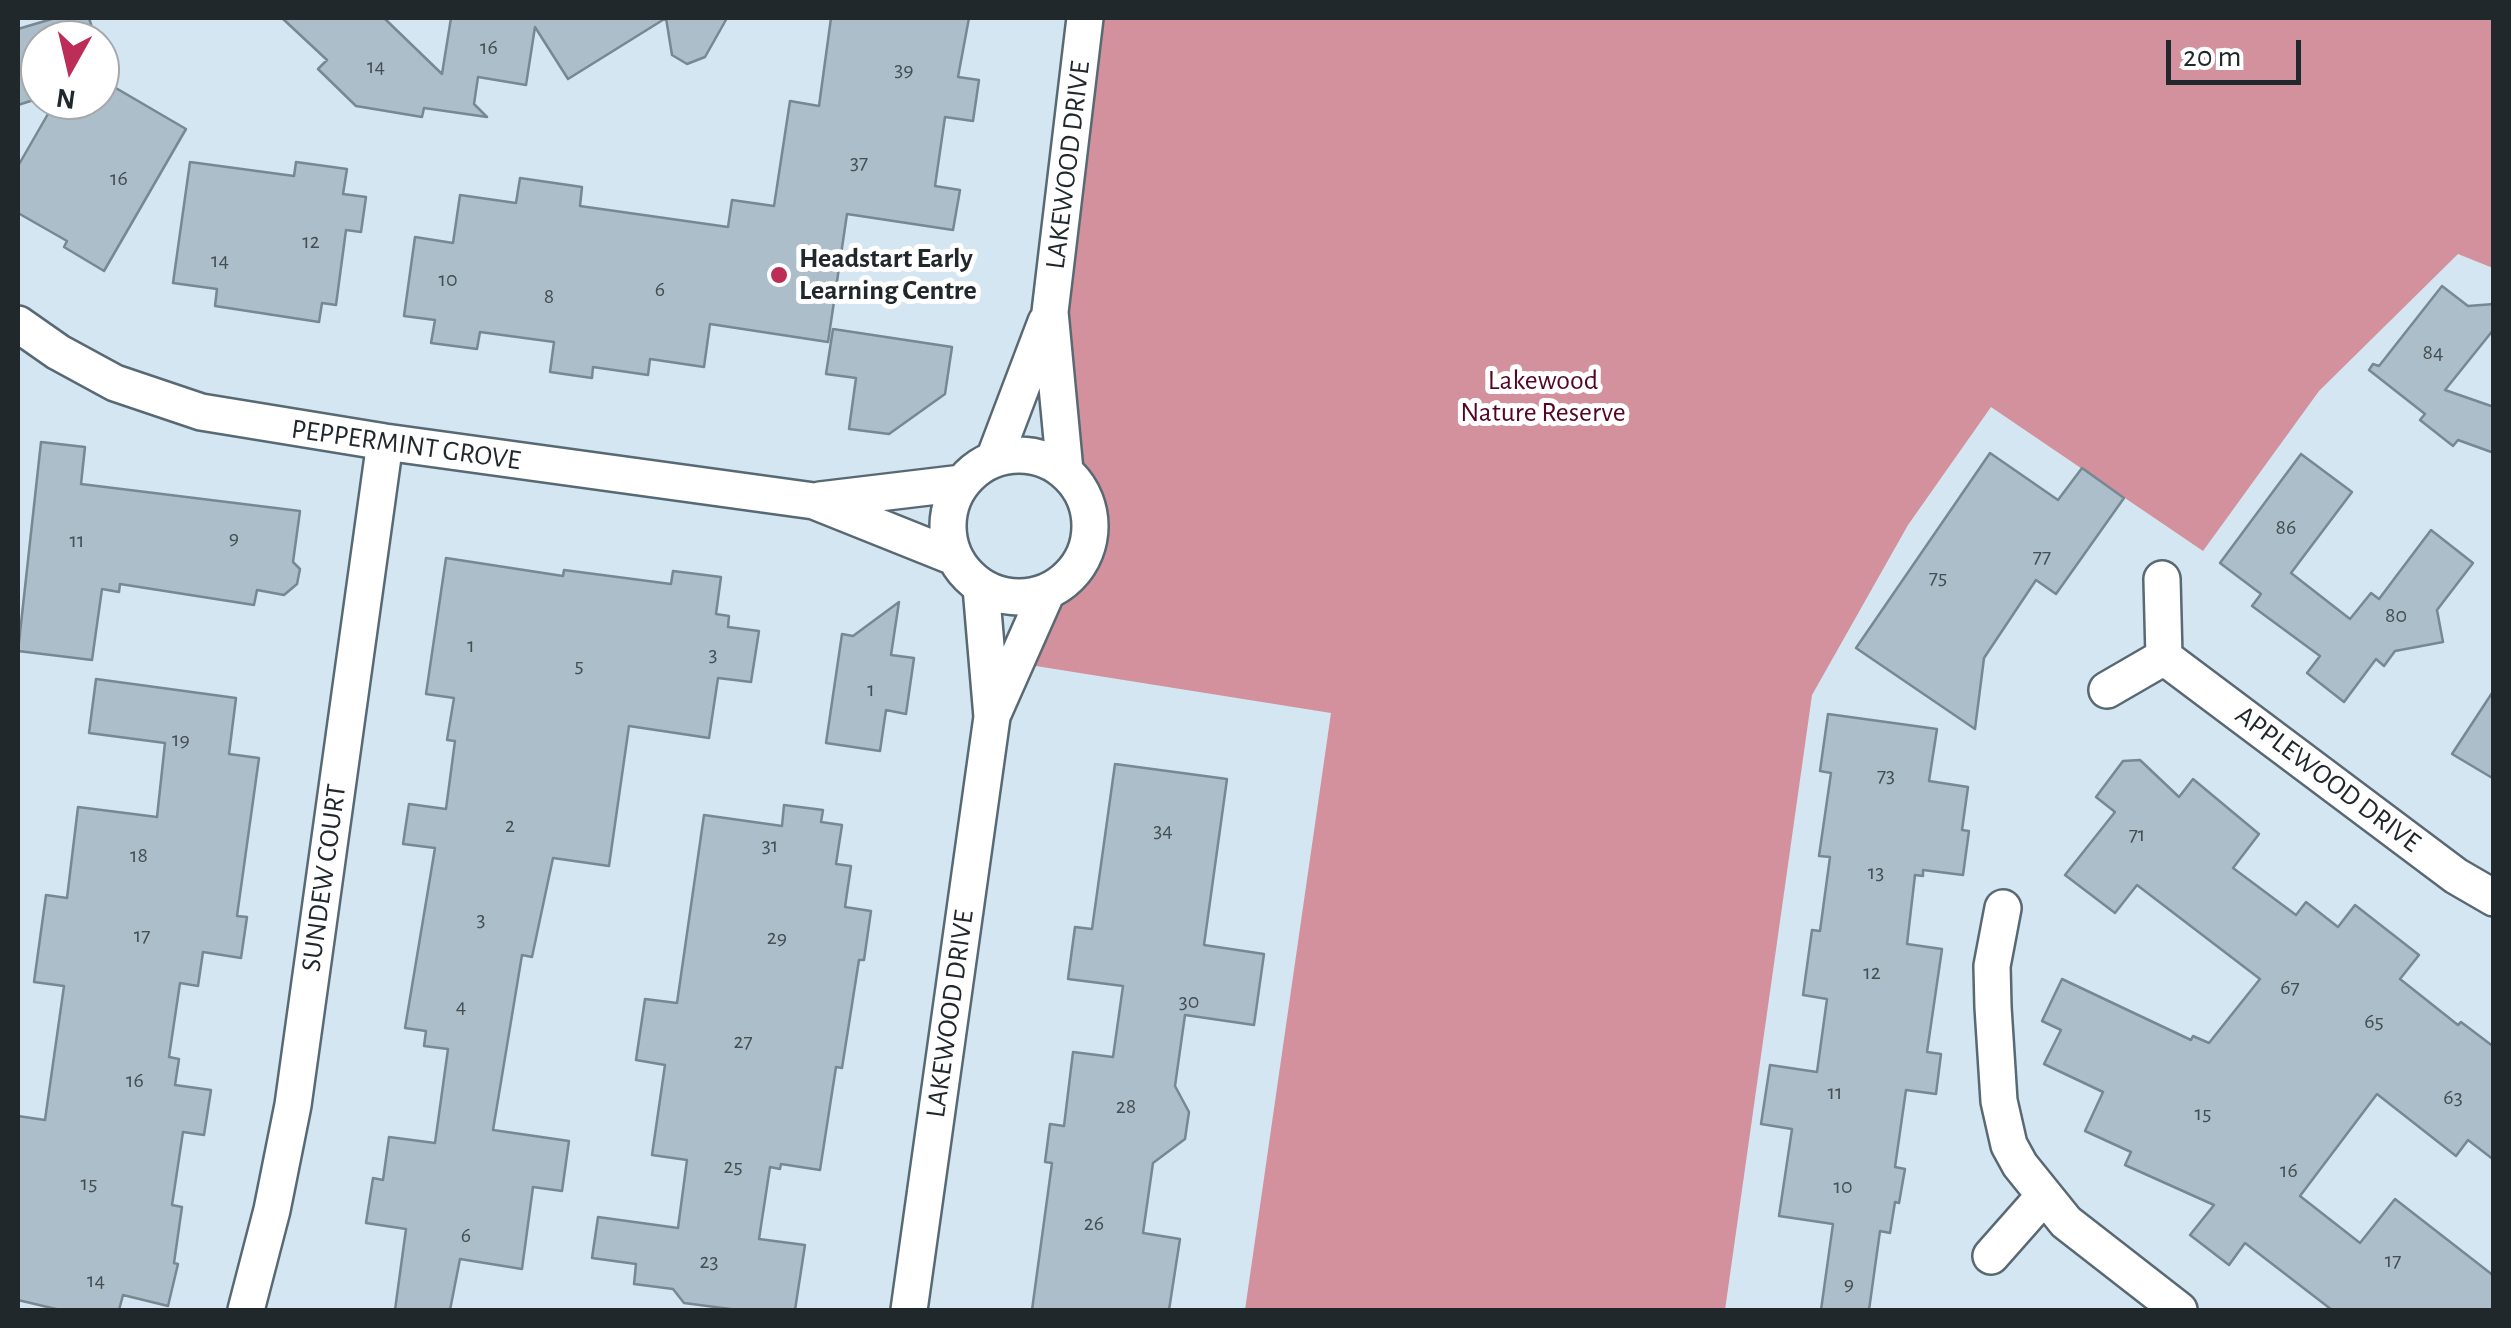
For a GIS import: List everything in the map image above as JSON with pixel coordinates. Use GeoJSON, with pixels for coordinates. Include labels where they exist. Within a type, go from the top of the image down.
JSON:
{"type":"FeatureCollection","features":[{"type":"Feature","properties":{"kind":"street","name":"LAKEWOOD DRIVE"},"geometry":{"type":"LineString","coordinates":[[1064,471],[1050,312],[1085,18]]}},
{"type":"Feature","properties":{"kind":"street","name":"LAKEWOOD DRIVE"},"geometry":{"type":"LineString","coordinates":[[994,459],[1050,312]]}},
{"type":"Feature","properties":{"kind":"street","name":"PEPPERMINT GROVE"},"geometry":{"type":"LineString","coordinates":[[18,324],[101,376],[156,399],[248,422],[814,501],[954,557]]}},
{"type":"Feature","properties":{"kind":"street","name":"SUNDEW COURT"},"geometry":{"type":"LineString","coordinates":[[246,1310],[272,1210],[292,1105],[385,442]]}},
{"type":"Feature","properties":{"kind":"street"},"geometry":{"type":"LineString","coordinates":[[1019,455],[1043,459],[1064,471],[1080,490],[1089,512],[1090,537],[1082,560],[1067,579],[1047,592],[1013,596],[980,586],[965,574],[954,557],[948,518],[962,483],[994,459],[1019,455]]}},
{"type":"Feature","properties":{"kind":"street","name":"PEPPERMINT GROVE"},"geometry":{"type":"LineString","coordinates":[[814,501],[962,483]]}},
{"type":"Feature","properties":{"kind":"street"},"geometry":{"type":"LineString","coordinates":[[2107,690],[2164,657],[2162,579]]}},
{"type":"Feature","properties":{"kind":"street","name":"LAKEWOOD DRIVE"},"geometry":{"type":"LineString","coordinates":[[908,1310],[992,717],[980,586]]}},
{"type":"Feature","properties":{"kind":"street","name":"LAKEWOOD DRIVE"},"geometry":{"type":"LineString","coordinates":[[992,717],[1047,592]]}},
{"type":"Feature","properties":{"kind":"street","name":"APPLEWOOD DRIVE"},"geometry":{"type":"LineString","coordinates":[[2164,657],[2456,876],[2494,898]]}},
{"type":"Feature","properties":{"kind":"street"},"geometry":{"type":"LineString","coordinates":[[2003,908],[1992,966],[2000,1101],[2010,1145],[2066,1222],[2179,1310]]}},
{"type":"Feature","properties":{"kind":"street"},"geometry":{"type":"LineString","coordinates":[[1991,1256],[2044,1196]]}},
{"type":"Feature","properties":{"kind":"green space","name":"Lakewood Nature Reserve"},"geometry":{"type":"Polygon","coordinates":[[[1085,18],[2493,18],[2493,268],[2458,254],[2319,391],[2203,551],[1991,407],[1908,525],[1812,695],[1725,1310],[1245,1310],[1331,713],[1017,663],[1044,598],[1082,560],[1090,537],[1089,512],[1080,490],[1065,471],[1050,312],[1085,18]]]}},
{"type":"Feature","properties":{"kind":"building"},"geometry":{"type":"Polygon","coordinates":[[[89,18],[90,20],[48,20],[89,18]]]}},
{"type":"Feature","properties":{"kind":"building"},"geometry":{"type":"Polygon","coordinates":[[[282,18],[384,18],[442,74],[451,18],[666,18],[568,79],[535,27],[526,85],[478,77],[474,104],[487,117],[424,108],[422,117],[356,106],[318,69],[327,60],[282,18]]]}},
{"type":"Feature","properties":{"kind":"building"},"geometry":{"type":"Polygon","coordinates":[[[666,18],[727,18],[705,57],[687,64],[672,55],[666,18]]]}},
{"type":"Feature","properties":{"kind":"building"},"geometry":{"type":"Polygon","coordinates":[[[831,18],[969,18],[958,77],[979,80],[973,121],[945,117],[935,186],[960,190],[953,230],[847,214],[828,342],[710,324],[704,367],[650,359],[648,375],[593,367],[592,378],[550,372],[554,342],[480,332],[477,349],[431,343],[435,320],[404,316],[415,237],[453,243],[460,195],[516,203],[520,178],[582,187],[580,206],[728,227],[732,200],[774,206],[790,101],[819,106],[831,18]]]}},
{"type":"Feature","properties":{"kind":"building"},"geometry":{"type":"Polygon","coordinates":[[[20,28],[18,105],[18,29],[20,28]]]}},
{"type":"Feature","properties":{"kind":"building"},"geometry":{"type":"Polygon","coordinates":[[[120,90],[186,129],[104,271],[64,247],[67,241],[18,213],[18,166],[44,120],[120,120],[120,90]]]}},
{"type":"Feature","properties":{"kind":"building"},"geometry":{"type":"Polygon","coordinates":[[[190,162],[294,176],[296,162],[347,169],[343,194],[366,197],[361,232],[346,230],[336,305],[322,303],[319,322],[215,306],[217,289],[173,283],[190,162]]]}},
{"type":"Feature","properties":{"kind":"building"},"geometry":{"type":"Polygon","coordinates":[[[2442,286],[2468,306],[2494,304],[2494,329],[2445,390],[2494,407],[2494,453],[2458,440],[2453,446],[2420,420],[2425,414],[2369,370],[2373,364],[2379,366],[2442,286]]]}},
{"type":"Feature","properties":{"kind":"building"},"geometry":{"type":"Polygon","coordinates":[[[833,329],[952,347],[945,394],[889,434],[849,429],[856,378],[826,374],[833,329]]]}},
{"type":"Feature","properties":{"kind":"building"},"geometry":{"type":"Polygon","coordinates":[[[41,442],[85,447],[81,484],[300,511],[293,562],[300,569],[297,584],[284,595],[257,590],[254,605],[120,584],[119,592],[102,589],[92,660],[18,651],[41,442]]]}},
{"type":"Feature","properties":{"kind":"building"},"geometry":{"type":"Polygon","coordinates":[[[1990,453],[2058,500],[2082,468],[2124,498],[2056,594],[2036,580],[1984,658],[1975,729],[1856,648],[1990,453]]]}},
{"type":"Feature","properties":{"kind":"building"},"geometry":{"type":"Polygon","coordinates":[[[2301,454],[2352,492],[2291,573],[2350,619],[2371,593],[2379,599],[2431,530],[2473,563],[2437,610],[2443,642],[2395,651],[2384,666],[2376,659],[2344,702],[2307,673],[2320,656],[2252,606],[2261,594],[2220,563],[2301,454]]]}},
{"type":"Feature","properties":{"kind":"building"},"geometry":{"type":"Polygon","coordinates":[[[446,558],[563,576],[564,570],[671,584],[673,571],[721,577],[716,614],[729,616],[728,627],[759,631],[751,682],[718,678],[709,738],[629,726],[609,866],[553,858],[532,957],[522,955],[493,1130],[569,1141],[562,1191],[533,1187],[522,1269],[460,1259],[450,1310],[395,1310],[406,1229],[366,1223],[373,1178],[383,1180],[389,1137],[435,1143],[448,1049],[424,1046],[426,1031],[405,1028],[435,848],[403,844],[409,804],[446,809],[455,741],[447,740],[454,698],[426,694],[446,558]]]}},
{"type":"Feature","properties":{"kind":"building"},"geometry":{"type":"Polygon","coordinates":[[[899,602],[891,655],[914,658],[906,714],[886,710],[880,751],[826,743],[842,634],[853,636],[899,602]]]}},
{"type":"Feature","properties":{"kind":"building"},"geometry":{"type":"Polygon","coordinates":[[[96,679],[236,698],[229,754],[259,758],[237,916],[247,917],[241,958],[203,952],[198,986],[180,983],[169,1057],[179,1059],[175,1085],[211,1090],[204,1135],[183,1132],[172,1205],[182,1207],[174,1263],[178,1264],[168,1306],[123,1295],[119,1310],[60,1310],[18,1300],[18,1116],[45,1120],[64,986],[34,982],[46,895],[67,898],[78,807],[157,817],[165,743],[89,733],[96,679]]]}},
{"type":"Feature","properties":{"kind":"building"},"geometry":{"type":"Polygon","coordinates":[[[2494,690],[2494,779],[2452,754],[2494,690]]]}},
{"type":"Feature","properties":{"kind":"building"},"geometry":{"type":"Polygon","coordinates":[[[1828,714],[1937,729],[1929,781],[1968,787],[1962,830],[1969,831],[1963,875],[1923,870],[1923,876],[1915,875],[1907,944],[1942,949],[1927,1052],[1941,1054],[1936,1094],[1906,1090],[1895,1167],[1905,1169],[1890,1233],[1880,1231],[1869,1310],[1821,1310],[1833,1224],[1779,1216],[1792,1129],[1761,1124],[1770,1065],[1817,1072],[1827,999],[1803,995],[1812,930],[1820,931],[1830,857],[1819,856],[1831,773],[1820,771],[1828,714]]]}},
{"type":"Feature","properties":{"kind":"building"},"geometry":{"type":"Polygon","coordinates":[[[2140,760],[2179,797],[2193,779],[2259,834],[2233,868],[2296,915],[2306,902],[2338,927],[2355,905],[2419,955],[2400,979],[2458,1025],[2461,1022],[2494,1047],[2494,1160],[2468,1140],[2456,1156],[2377,1094],[2300,1196],[2360,1243],[2395,1199],[2494,1276],[2494,1310],[2332,1310],[2245,1243],[2229,1265],[2190,1235],[2214,1205],[2125,1165],[2131,1152],[2085,1131],[2103,1092],[2044,1064],[2061,1030],[2042,1021],[2062,979],[2191,1040],[2193,1036],[2209,1043],[2260,979],[2137,885],[2115,913],[2065,875],[2115,812],[2096,797],[2123,761],[2140,760]]]}},
{"type":"Feature","properties":{"kind":"building"},"geometry":{"type":"Polygon","coordinates":[[[1115,764],[1227,779],[1204,945],[1264,954],[1254,1025],[1185,1015],[1175,1086],[1189,1112],[1185,1139],[1153,1163],[1143,1233],[1180,1239],[1169,1310],[1032,1310],[1052,1163],[1045,1162],[1050,1124],[1064,1126],[1073,1052],[1113,1057],[1123,986],[1068,979],[1075,927],[1092,929],[1115,764]]]}},
{"type":"Feature","properties":{"kind":"building"},"geometry":{"type":"Polygon","coordinates":[[[784,805],[823,810],[821,822],[842,825],[836,864],[851,866],[845,907],[871,911],[842,1068],[836,1067],[820,1170],[781,1164],[780,1169],[770,1167],[759,1239],[805,1245],[795,1310],[738,1310],[684,1303],[673,1289],[634,1284],[636,1264],[592,1258],[598,1217],[678,1228],[687,1160],[652,1155],[665,1065],[636,1060],[645,999],[677,1003],[704,815],[782,826],[784,805]]]}},
{"type":"Feature","properties":{"kind":"place","name":"Headstart Early Learning Centre"},"geometry":{"type":"Point","coordinates":[779,275]}}]}
